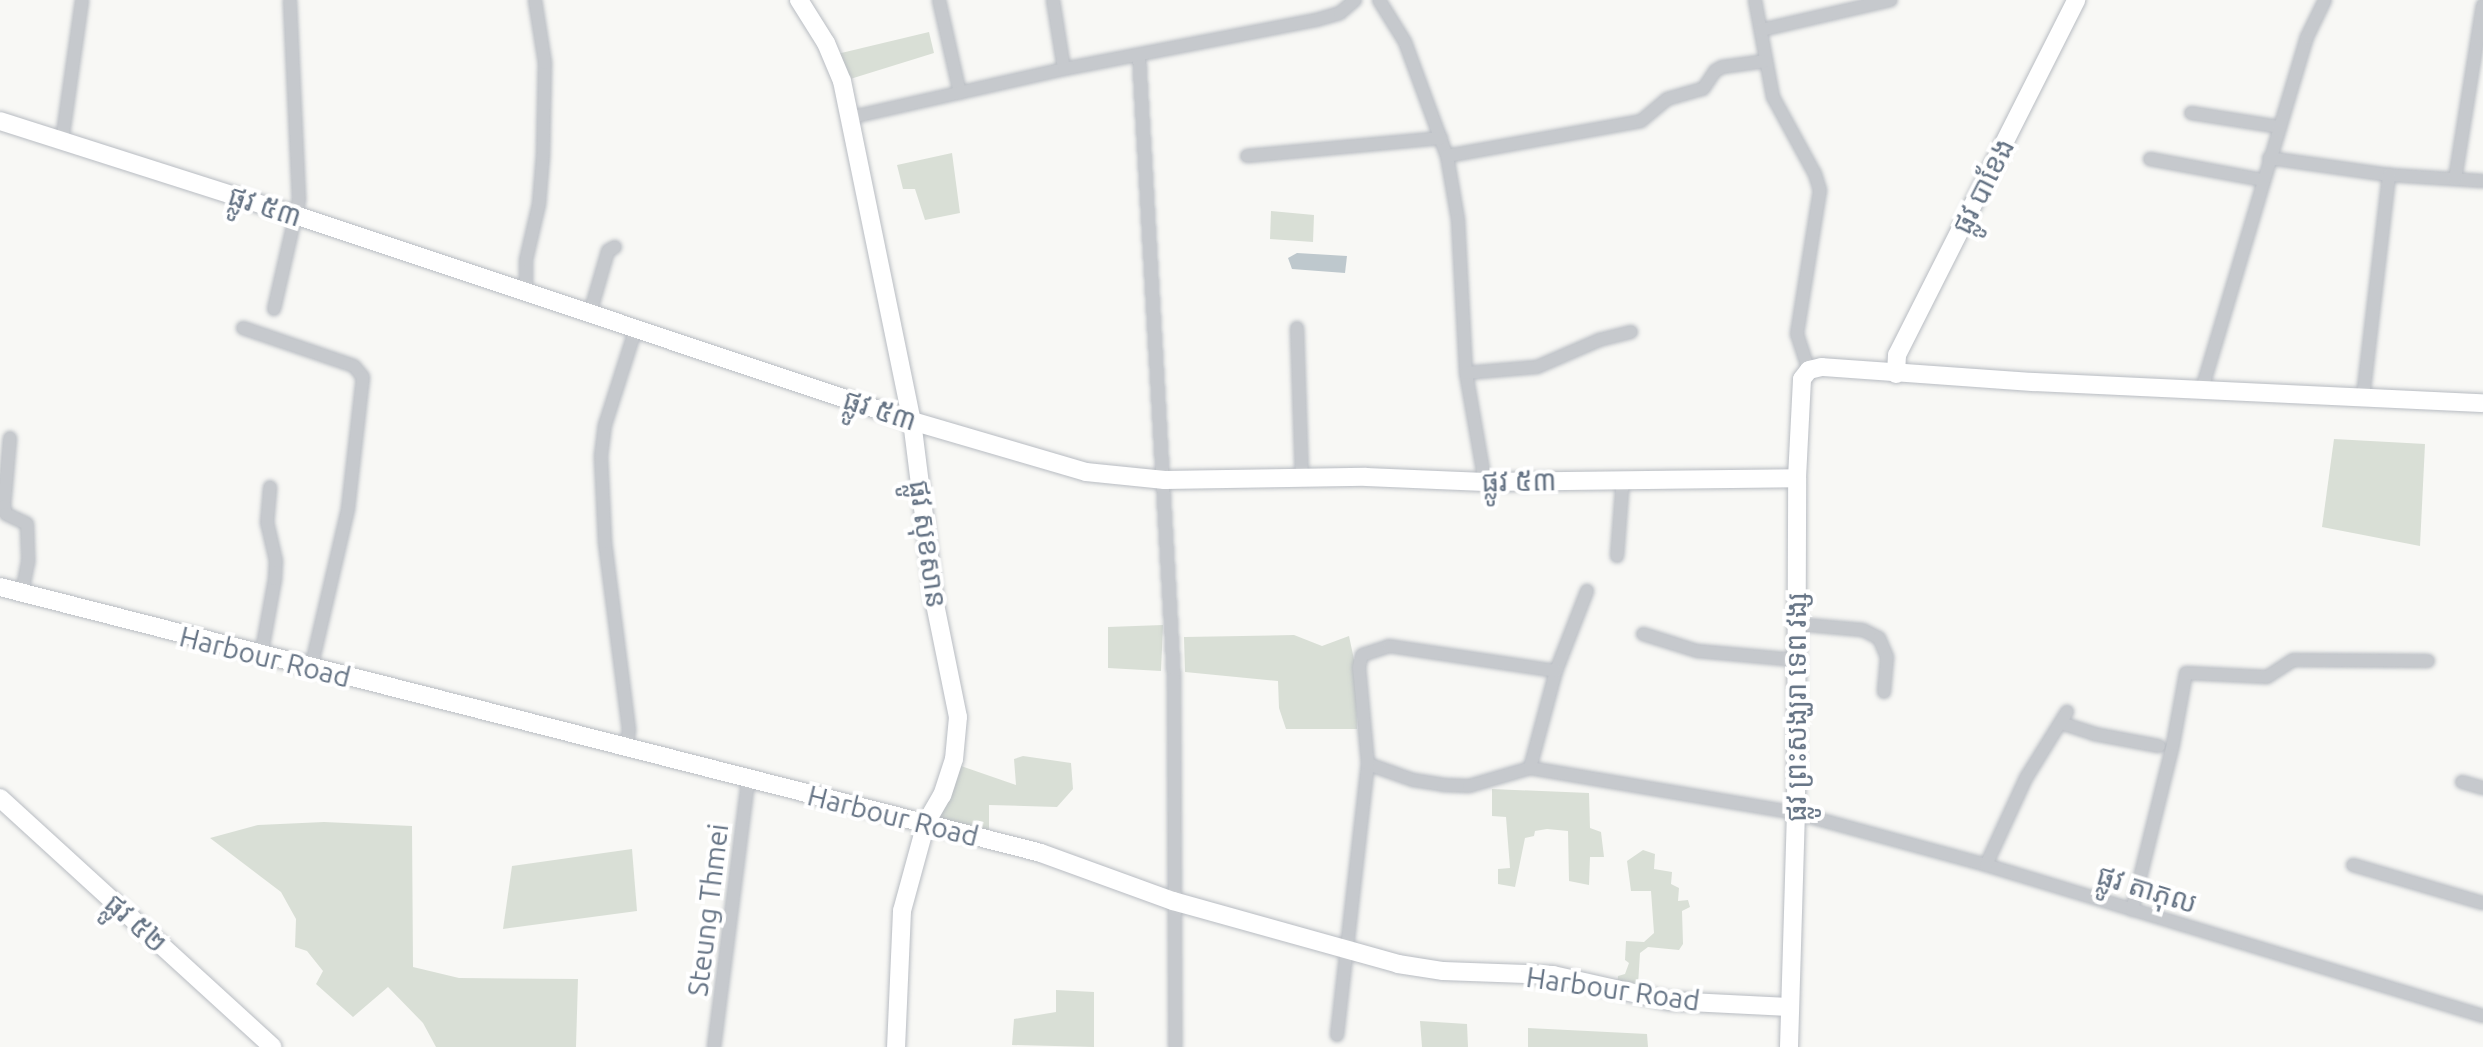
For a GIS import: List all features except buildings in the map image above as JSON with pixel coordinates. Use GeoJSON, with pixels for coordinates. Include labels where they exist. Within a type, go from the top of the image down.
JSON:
{"type":"FeatureCollection","features":[{"type":"Feature","properties":{"kind":"street"},"geometry":{"type":"LineString","coordinates":[[62,141],[82,0]]}},
{"type":"Feature","properties":{"kind":"street"},"geometry":{"type":"LineString","coordinates":[[274,309],[299,200],[290,0]]}},
{"type":"Feature","properties":{"kind":"street"},"geometry":{"type":"LineString","coordinates":[[526,292],[526,260],[539,204],[543,155],[545,63],[535,0]]}},
{"type":"Feature","properties":{"kind":"street","name":"ផ្លូវ សុខសាន"},"geometry":{"type":"LineString","coordinates":[[799,0],[836,62],[912,421],[935,604],[958,717],[954,759],[942,795],[926,823],[902,911],[896,1047]]}},
{"type":"Feature","properties":{"kind":"street"},"geometry":{"type":"LineString","coordinates":[[939,0],[960,93]]}},
{"type":"Feature","properties":{"kind":"street"},"geometry":{"type":"LineString","coordinates":[[1053,0],[1064,69]]}},
{"type":"Feature","properties":{"kind":"street"},"geometry":{"type":"LineString","coordinates":[[848,118],[1064,69],[1316,20],[1340,13],[1355,0]]}},
{"type":"Feature","properties":{"kind":"street"},"geometry":{"type":"LineString","coordinates":[[1379,0],[1405,42],[1447,156],[1458,220],[1466,373],[1485,482]]}},
{"type":"Feature","properties":{"kind":"street"},"geometry":{"type":"LineString","coordinates":[[1755,0],[1777,106],[1815,174],[1820,190],[1797,334],[1809,370],[1822,367],[1896,374],[2483,403]]}},
{"type":"Feature","properties":{"kind":"street"},"geometry":{"type":"LineString","coordinates":[[1761,30],[1891,0]]}},
{"type":"Feature","properties":{"kind":"street","name":"ផ្លូវ បាខែង"},"geometry":{"type":"LineString","coordinates":[[1896,374],[1897,355],[2076,0]]}},
{"type":"Feature","properties":{"kind":"street"},"geometry":{"type":"LineString","coordinates":[[2202,389],[2307,37],[2325,0]]}},
{"type":"Feature","properties":{"kind":"street"},"geometry":{"type":"LineString","coordinates":[[2455,179],[2483,5]]}},
{"type":"Feature","properties":{"kind":"street"},"geometry":{"type":"LineString","coordinates":[[1139,55],[1174,679],[1175,1047]]}},
{"type":"Feature","properties":{"kind":"street"},"geometry":{"type":"LineString","coordinates":[[1447,156],[1641,121],[1667,99],[1703,89],[1715,71],[1722,67],[1766,61]]}},
{"type":"Feature","properties":{"kind":"street"},"geometry":{"type":"LineString","coordinates":[[2191,113],[2279,127]]}},
{"type":"Feature","properties":{"kind":"street","name":"ផ្លូវ ៥៣"},"geometry":{"type":"LineString","coordinates":[[0,121],[293,220],[526,292],[912,421],[1086,472],[1165,480],[1302,478],[1485,482],[1797,478]]}},
{"type":"Feature","properties":{"kind":"street"},"geometry":{"type":"LineString","coordinates":[[1247,156],[1441,138]]}},
{"type":"Feature","properties":{"kind":"street"},"geometry":{"type":"LineString","coordinates":[[2269,158],[2389,175],[2483,181]]}},
{"type":"Feature","properties":{"kind":"street"},"geometry":{"type":"LineString","coordinates":[[2150,159],[2262,180]]}},
{"type":"Feature","properties":{"kind":"street"},"geometry":{"type":"LineString","coordinates":[[2363,397],[2389,175]]}},
{"type":"Feature","properties":{"kind":"street"},"geometry":{"type":"LineString","coordinates":[[590,313],[608,251],[615,247]]}},
{"type":"Feature","properties":{"kind":"street"},"geometry":{"type":"LineString","coordinates":[[243,328],[359,368],[364,382],[348,509],[311,668]]}},
{"type":"Feature","properties":{"kind":"street"},"geometry":{"type":"LineString","coordinates":[[626,749],[629,730],[605,542],[601,456],[605,425],[636,328]]}},
{"type":"Feature","properties":{"kind":"street"},"geometry":{"type":"LineString","coordinates":[[1297,328],[1302,478]]}},
{"type":"Feature","properties":{"kind":"street"},"geometry":{"type":"LineString","coordinates":[[1466,373],[1537,367],[1599,340],[1631,332]]}},
{"type":"Feature","properties":{"kind":"street","name":"ផ្លូវ ព្រះសង្ឃរា ទេព វង្ស"},"geometry":{"type":"LineString","coordinates":[[1789,1047],[1796,813],[1797,478],[1802,379],[1809,370]]}},
{"type":"Feature","properties":{"kind":"street"},"geometry":{"type":"LineString","coordinates":[[10,438],[5,512],[27,524],[28,562],[22,592]]}},
{"type":"Feature","properties":{"kind":"street"},"geometry":{"type":"LineString","coordinates":[[1617,556],[1623,478]]}},
{"type":"Feature","properties":{"kind":"street"},"geometry":{"type":"LineString","coordinates":[[261,656],[276,570],[267,523],[270,487]]}},
{"type":"Feature","properties":{"kind":"street","name":"Harbour Road"},"geometry":{"type":"LineString","coordinates":[[0,587],[261,656],[926,823],[1069,862],[1173,901],[1418,968],[1553,975],[1669,1001],[1789,1007]]}},
{"type":"Feature","properties":{"kind":"street"},"geometry":{"type":"LineString","coordinates":[[1368,764],[1413,780],[1469,786],[1530,768],[1556,671],[1587,591]]}},
{"type":"Feature","properties":{"kind":"street"},"geometry":{"type":"LineString","coordinates":[[1796,624],[1863,630],[1879,638],[1887,657],[1884,692]]}},
{"type":"Feature","properties":{"kind":"street"},"geometry":{"type":"LineString","coordinates":[[1643,634],[1697,651],[1796,660]]}},
{"type":"Feature","properties":{"kind":"street"},"geometry":{"type":"LineString","coordinates":[[1337,1035],[1368,764],[1359,667],[1366,651],[1389,646],[1556,671]]}},
{"type":"Feature","properties":{"kind":"street"},"geometry":{"type":"LineString","coordinates":[[2132,910],[2173,744],[2183,675],[2267,677],[2298,660],[2428,661]]}},
{"type":"Feature","properties":{"kind":"street"},"geometry":{"type":"LineString","coordinates":[[1986,865],[2026,778],[2064,718],[2094,734],[2159,746]]}},
{"type":"Feature","properties":{"kind":"street","name":"ផ្លូវ តាភុល"},"geometry":{"type":"LineString","coordinates":[[1530,768],[1796,813],[1986,865],[2483,1016]]}},
{"type":"Feature","properties":{"kind":"street","name":"Steung Thmei"},"geometry":{"type":"LineString","coordinates":[[714,1047],[748,780]]}},
{"type":"Feature","properties":{"kind":"street"},"geometry":{"type":"LineString","coordinates":[[2462,782],[2483,788]]}},
{"type":"Feature","properties":{"kind":"street","name":"ផ្លូវ ៥២"},"geometry":{"type":"LineString","coordinates":[[0,798],[273,1047]]}},
{"type":"Feature","properties":{"kind":"street"},"geometry":{"type":"LineString","coordinates":[[2353,865],[2483,903]]}},
{"type":"Feature","properties":{"kind":"shaded area"},"geometry":{"type":"Polygon","coordinates":[[[929,32],[934,53],[847,80],[837,54],[929,32]]]}},
{"type":"Feature","properties":{"kind":"shaded area"},"geometry":{"type":"Polygon","coordinates":[[[952,153],[960,213],[925,220],[915,189],[903,189],[897,165],[952,153]]]}},
{"type":"Feature","properties":{"kind":"shaded area"},"geometry":{"type":"Polygon","coordinates":[[[1271,211],[1314,215],[1313,242],[1270,239],[1271,211]]]}},
{"type":"Feature","properties":{"kind":"shaded area"},"geometry":{"type":"Polygon","coordinates":[[[1297,253],[1347,256],[1345,273],[1292,269],[1288,258],[1297,253]]]}},
{"type":"Feature","properties":{"kind":"shaded area"},"geometry":{"type":"Polygon","coordinates":[[[2334,439],[2425,444],[2420,546],[2322,527],[2334,439]]]}},
{"type":"Feature","properties":{"kind":"shaded area"},"geometry":{"type":"Polygon","coordinates":[[[1163,625],[1161,671],[1108,668],[1108,627],[1163,625]]]}},
{"type":"Feature","properties":{"kind":"shaded area"},"geometry":{"type":"Polygon","coordinates":[[[1294,635],[1322,646],[1349,636],[1356,669],[1357,729],[1286,729],[1279,708],[1278,681],[1185,672],[1184,637],[1294,635]]]}},
{"type":"Feature","properties":{"kind":"shaded area"},"geometry":{"type":"Polygon","coordinates":[[[1023,756],[1071,763],[1073,789],[1057,807],[989,805],[989,830],[974,833],[937,819],[961,766],[1016,785],[1014,759],[1023,756]]]}},
{"type":"Feature","properties":{"kind":"shaded area"},"geometry":{"type":"Polygon","coordinates":[[[1492,789],[1589,793],[1590,828],[1601,832],[1604,857],[1590,857],[1589,885],[1569,881],[1568,831],[1547,829],[1535,831],[1534,836],[1525,838],[1515,887],[1498,884],[1498,869],[1510,868],[1506,817],[1492,816],[1492,789]]]}},
{"type":"Feature","properties":{"kind":"shaded area"},"geometry":{"type":"Polygon","coordinates":[[[324,822],[412,826],[413,967],[459,978],[578,979],[576,1047],[436,1047],[423,1023],[388,987],[353,1017],[316,984],[323,971],[307,951],[295,947],[296,919],[281,892],[210,838],[258,825],[324,822]]]}},
{"type":"Feature","properties":{"kind":"shaded area"},"geometry":{"type":"Polygon","coordinates":[[[632,849],[637,911],[503,929],[512,866],[632,849]]]}},
{"type":"Feature","properties":{"kind":"shaded area"},"geometry":{"type":"Polygon","coordinates":[[[1643,850],[1655,854],[1654,869],[1672,872],[1671,884],[1679,888],[1678,901],[1688,900],[1690,907],[1682,911],[1683,944],[1679,950],[1648,947],[1640,953],[1638,985],[1617,985],[1618,976],[1625,974],[1629,963],[1625,960],[1626,941],[1644,942],[1654,933],[1651,891],[1631,891],[1627,861],[1643,850]]]}},
{"type":"Feature","properties":{"kind":"shaded area"},"geometry":{"type":"Polygon","coordinates":[[[1056,990],[1094,992],[1094,1047],[1012,1045],[1014,1019],[1056,1012],[1056,990]]]}},
{"type":"Feature","properties":{"kind":"shaded area"},"geometry":{"type":"Polygon","coordinates":[[[1420,1021],[1467,1024],[1468,1047],[1422,1047],[1420,1021]]]}},
{"type":"Feature","properties":{"kind":"shaded area"},"geometry":{"type":"Polygon","coordinates":[[[1528,1028],[1647,1034],[1648,1047],[1528,1047],[1528,1028]]]}}]}
